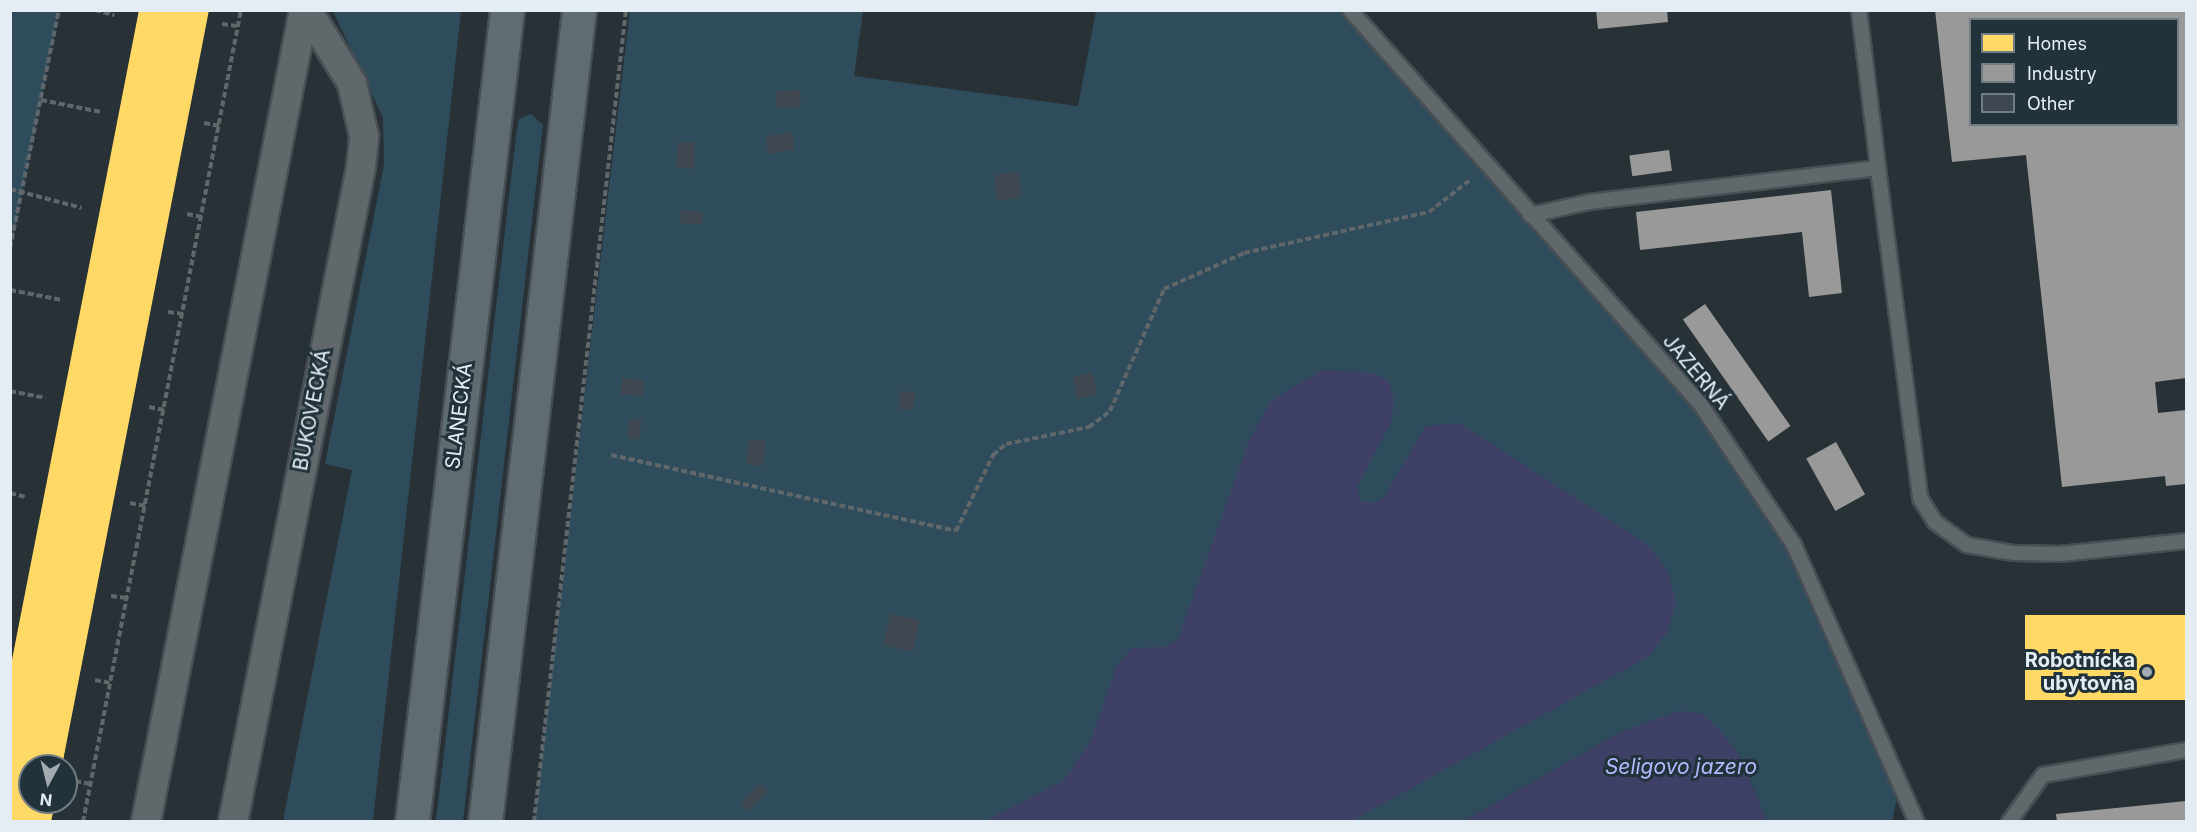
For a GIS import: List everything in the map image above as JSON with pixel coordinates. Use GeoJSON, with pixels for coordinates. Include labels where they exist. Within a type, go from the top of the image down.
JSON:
{"type":"FeatureCollection","features":[{"type":"Feature","properties":{"kind":"highway","name":"SLANECKÁ"},"geometry":{"type":"LineString","coordinates":[[412,822],[507,10]]}},
{"type":"Feature","properties":{"kind":"highway"},"geometry":{"type":"LineString","coordinates":[[485,822],[579,10]]}},
{"type":"Feature","properties":{"kind":"street","name":"BUKOVECKÁ"},"geometry":{"type":"LineString","coordinates":[[146,822],[306,10]]}},
{"type":"Feature","properties":{"kind":"street","name":"BUKOVECKÁ"},"geometry":{"type":"LineString","coordinates":[[233,822],[362,167],[364,136],[352,83],[306,10]]}},
{"type":"Feature","properties":{"kind":"lane","name":"JAZERNÁ"},"geometry":{"type":"LineString","coordinates":[[1350,10],[1487,167],[1701,405],[1794,545],[1917,822]]}},
{"type":"Feature","properties":{"kind":"lane"},"geometry":{"type":"LineString","coordinates":[[1859,10],[1920,498],[1935,522],[1967,544],[2014,553],[2060,554],[2187,541]]}},
{"type":"Feature","properties":{"kind":"lane"},"geometry":{"type":"LineString","coordinates":[[1530,214],[1589,202],[1878,168]]}},
{"type":"Feature","properties":{"kind":"lane"},"geometry":{"type":"LineString","coordinates":[[2009,822],[2043,775],[2187,750]]}},
{"type":"Feature","properties":{"kind":"path"},"geometry":{"type":"LineString","coordinates":[[10,248],[59,10]]}},
{"type":"Feature","properties":{"kind":"path"},"geometry":{"type":"LineString","coordinates":[[95,10],[114,15]]}},
{"type":"Feature","properties":{"kind":"path"},"geometry":{"type":"LineString","coordinates":[[83,822],[203,217],[241,10]]}},
{"type":"Feature","properties":{"kind":"path"},"geometry":{"type":"LineString","coordinates":[[534,822],[626,10]]}},
{"type":"Feature","properties":{"kind":"path"},"geometry":{"type":"LineString","coordinates":[[222,24],[237,26]]}},
{"type":"Feature","properties":{"kind":"path"},"geometry":{"type":"LineString","coordinates":[[41,100],[101,112]]}},
{"type":"Feature","properties":{"kind":"path"},"geometry":{"type":"LineString","coordinates":[[204,123],[220,126]]}},
{"type":"Feature","properties":{"kind":"path"},"geometry":{"type":"LineString","coordinates":[[611,455],[956,531],[993,455],[1006,444],[1089,427],[1110,411],[1164,289],[1244,253],[1429,212],[1487,167]]}},
{"type":"Feature","properties":{"kind":"path"},"geometry":{"type":"LineString","coordinates":[[10,189],[21,196],[82,208]]}},
{"type":"Feature","properties":{"kind":"path"},"geometry":{"type":"LineString","coordinates":[[187,214],[203,217]]}},
{"type":"Feature","properties":{"kind":"path"},"geometry":{"type":"LineString","coordinates":[[10,290],[62,300]]}},
{"type":"Feature","properties":{"kind":"path"},"geometry":{"type":"LineString","coordinates":[[168,312],[184,314]]}},
{"type":"Feature","properties":{"kind":"path"},"geometry":{"type":"LineString","coordinates":[[10,391],[45,398]]}},
{"type":"Feature","properties":{"kind":"path"},"geometry":{"type":"LineString","coordinates":[[149,407],[165,410]]}},
{"type":"Feature","properties":{"kind":"path"},"geometry":{"type":"LineString","coordinates":[[10,493],[26,497]]}},
{"type":"Feature","properties":{"kind":"path"},"geometry":{"type":"LineString","coordinates":[[130,503],[146,507]]}},
{"type":"Feature","properties":{"kind":"path"},"geometry":{"type":"LineString","coordinates":[[111,596],[127,597]]}},
{"type":"Feature","properties":{"kind":"path"},"geometry":{"type":"LineString","coordinates":[[95,680],[110,683]]}},
{"type":"Feature","properties":{"kind":"path"},"geometry":{"type":"LineString","coordinates":[[78,782],[90,784]]}},
{"type":"Feature","properties":{"kind":"shaded area"},"geometry":{"type":"Polygon","coordinates":[[[630,10],[863,11],[854,76],[1078,106],[1096,11],[1350,11],[1701,405],[1788,537],[1901,781],[1892,821],[1767,821],[1739,755],[1621,732],[1464,821],[534,822],[630,10]]]}},
{"type":"Feature","properties":{"kind":"shaded area"},"geometry":{"type":"Polygon","coordinates":[[[10,11],[59,11],[11,249],[10,11]]]}},
{"type":"Feature","properties":{"kind":"shaded area"},"geometry":{"type":"Polygon","coordinates":[[[333,11],[461,11],[373,821],[283,821],[352,470],[325,464],[384,165],[383,118],[333,11]]]}},
{"type":"Feature","properties":{"kind":"shaded area"},"geometry":{"type":"Polygon","coordinates":[[[531,114],[543,125],[463,821],[436,821],[517,128],[519,119],[531,114]]]}},
{"type":"Feature","properties":{"kind":"water"},"geometry":{"type":"Polygon","coordinates":[[[1322,370],[1373,373],[1389,381],[1394,401],[1391,422],[1357,487],[1361,501],[1375,503],[1384,497],[1426,426],[1459,423],[1648,545],[1668,572],[1676,603],[1667,632],[1649,656],[1352,821],[985,821],[1064,780],[1091,740],[1117,666],[1132,648],[1165,647],[1178,639],[1249,441],[1271,401],[1322,370]]]}},
{"type":"Feature","properties":{"kind":"water","name":"Seligovo jazero"},"geometry":{"type":"Polygon","coordinates":[[[1679,711],[1701,713],[1719,729],[1739,755],[1767,821],[1464,821],[1621,732],[1679,711]]]}},
{"type":"Feature","properties":{"kind":"building: Homes"},"geometry":{"type":"Polygon","coordinates":[[[139,10],[209,10],[64,754],[18,754],[18,814],[53,814],[51,822],[10,822],[10,670],[139,10]]]}},
{"type":"Feature","properties":{"kind":"building: Homes"},"geometry":{"type":"Polygon","coordinates":[[[2025,615],[2186,615],[2186,700],[2025,700],[2025,615]]]}},
{"type":"Feature","properties":{"kind":"building: Industry"},"geometry":{"type":"Polygon","coordinates":[[[1596,10],[1667,10],[1668,22],[1598,29],[1596,10]]]}},
{"type":"Feature","properties":{"kind":"building: Industry"},"geometry":{"type":"Polygon","coordinates":[[[1935,10],[2186,10],[2186,378],[2155,382],[2158,413],[2186,410],[2186,484],[2166,486],[2165,476],[2062,487],[2026,155],[1952,162],[1935,10]]]}},
{"type":"Feature","properties":{"kind":"building: Industry"},"geometry":{"type":"Polygon","coordinates":[[[1669,150],[1672,171],[1632,176],[1629,156],[1669,150]]]}},
{"type":"Feature","properties":{"kind":"building: Industry"},"geometry":{"type":"Polygon","coordinates":[[[1831,190],[1842,293],[1809,297],[1802,232],[1640,250],[1636,212],[1831,190]]]}},
{"type":"Feature","properties":{"kind":"building: Industry"},"geometry":{"type":"Polygon","coordinates":[[[1705,304],[1790,426],[1768,442],[1683,319],[1705,304]]]}},
{"type":"Feature","properties":{"kind":"building: Industry"},"geometry":{"type":"Polygon","coordinates":[[[1836,442],[1865,494],[1835,511],[1806,458],[1836,442]]]}},
{"type":"Feature","properties":{"kind":"building: Industry"},"geometry":{"type":"Polygon","coordinates":[[[2186,801],[2186,822],[2057,822],[2056,814],[2186,801]]]}},
{"type":"Feature","properties":{"kind":"building: Other"},"geometry":{"type":"Polygon","coordinates":[[[800,90],[801,107],[777,108],[776,91],[800,90]]]}},
{"type":"Feature","properties":{"kind":"building: Other"},"geometry":{"type":"Polygon","coordinates":[[[792,132],[795,150],[768,154],[765,136],[792,132]]]}},
{"type":"Feature","properties":{"kind":"building: Other"},"geometry":{"type":"Polygon","coordinates":[[[678,142],[695,143],[694,169],[677,168],[678,142]]]}},
{"type":"Feature","properties":{"kind":"building: Other"},"geometry":{"type":"Polygon","coordinates":[[[1018,172],[1021,198],[997,201],[994,175],[1018,172]]]}},
{"type":"Feature","properties":{"kind":"building: Other"},"geometry":{"type":"Polygon","coordinates":[[[681,210],[703,212],[702,225],[680,223],[681,210]]]}},
{"type":"Feature","properties":{"kind":"building: Other"},"geometry":{"type":"Polygon","coordinates":[[[1092,372],[1097,394],[1078,399],[1073,376],[1092,372]]]}},
{"type":"Feature","properties":{"kind":"building: Other"},"geometry":{"type":"Polygon","coordinates":[[[622,378],[644,380],[643,396],[621,394],[622,378]]]}},
{"type":"Feature","properties":{"kind":"building: Other"},"geometry":{"type":"Polygon","coordinates":[[[900,391],[915,392],[914,410],[899,409],[900,391]]]}},
{"type":"Feature","properties":{"kind":"building: Other"},"geometry":{"type":"Polygon","coordinates":[[[630,418],[642,420],[639,440],[627,438],[630,418]]]}},
{"type":"Feature","properties":{"kind":"building: Other"},"geometry":{"type":"Polygon","coordinates":[[[749,439],[766,441],[763,466],[746,464],[749,439]]]}},
{"type":"Feature","properties":{"kind":"building: Other"},"geometry":{"type":"Polygon","coordinates":[[[890,614],[919,620],[913,652],[883,645],[890,614]]]}},
{"type":"Feature","properties":{"kind":"building: Other"},"geometry":{"type":"Polygon","coordinates":[[[760,784],[768,792],[748,812],[740,804],[760,784]]]}},
{"type":"Feature","properties":{"kind":"place","name":"Robotnícka ubytovňa"},"geometry":{"type":"Point","coordinates":[2147,672]}}]}
